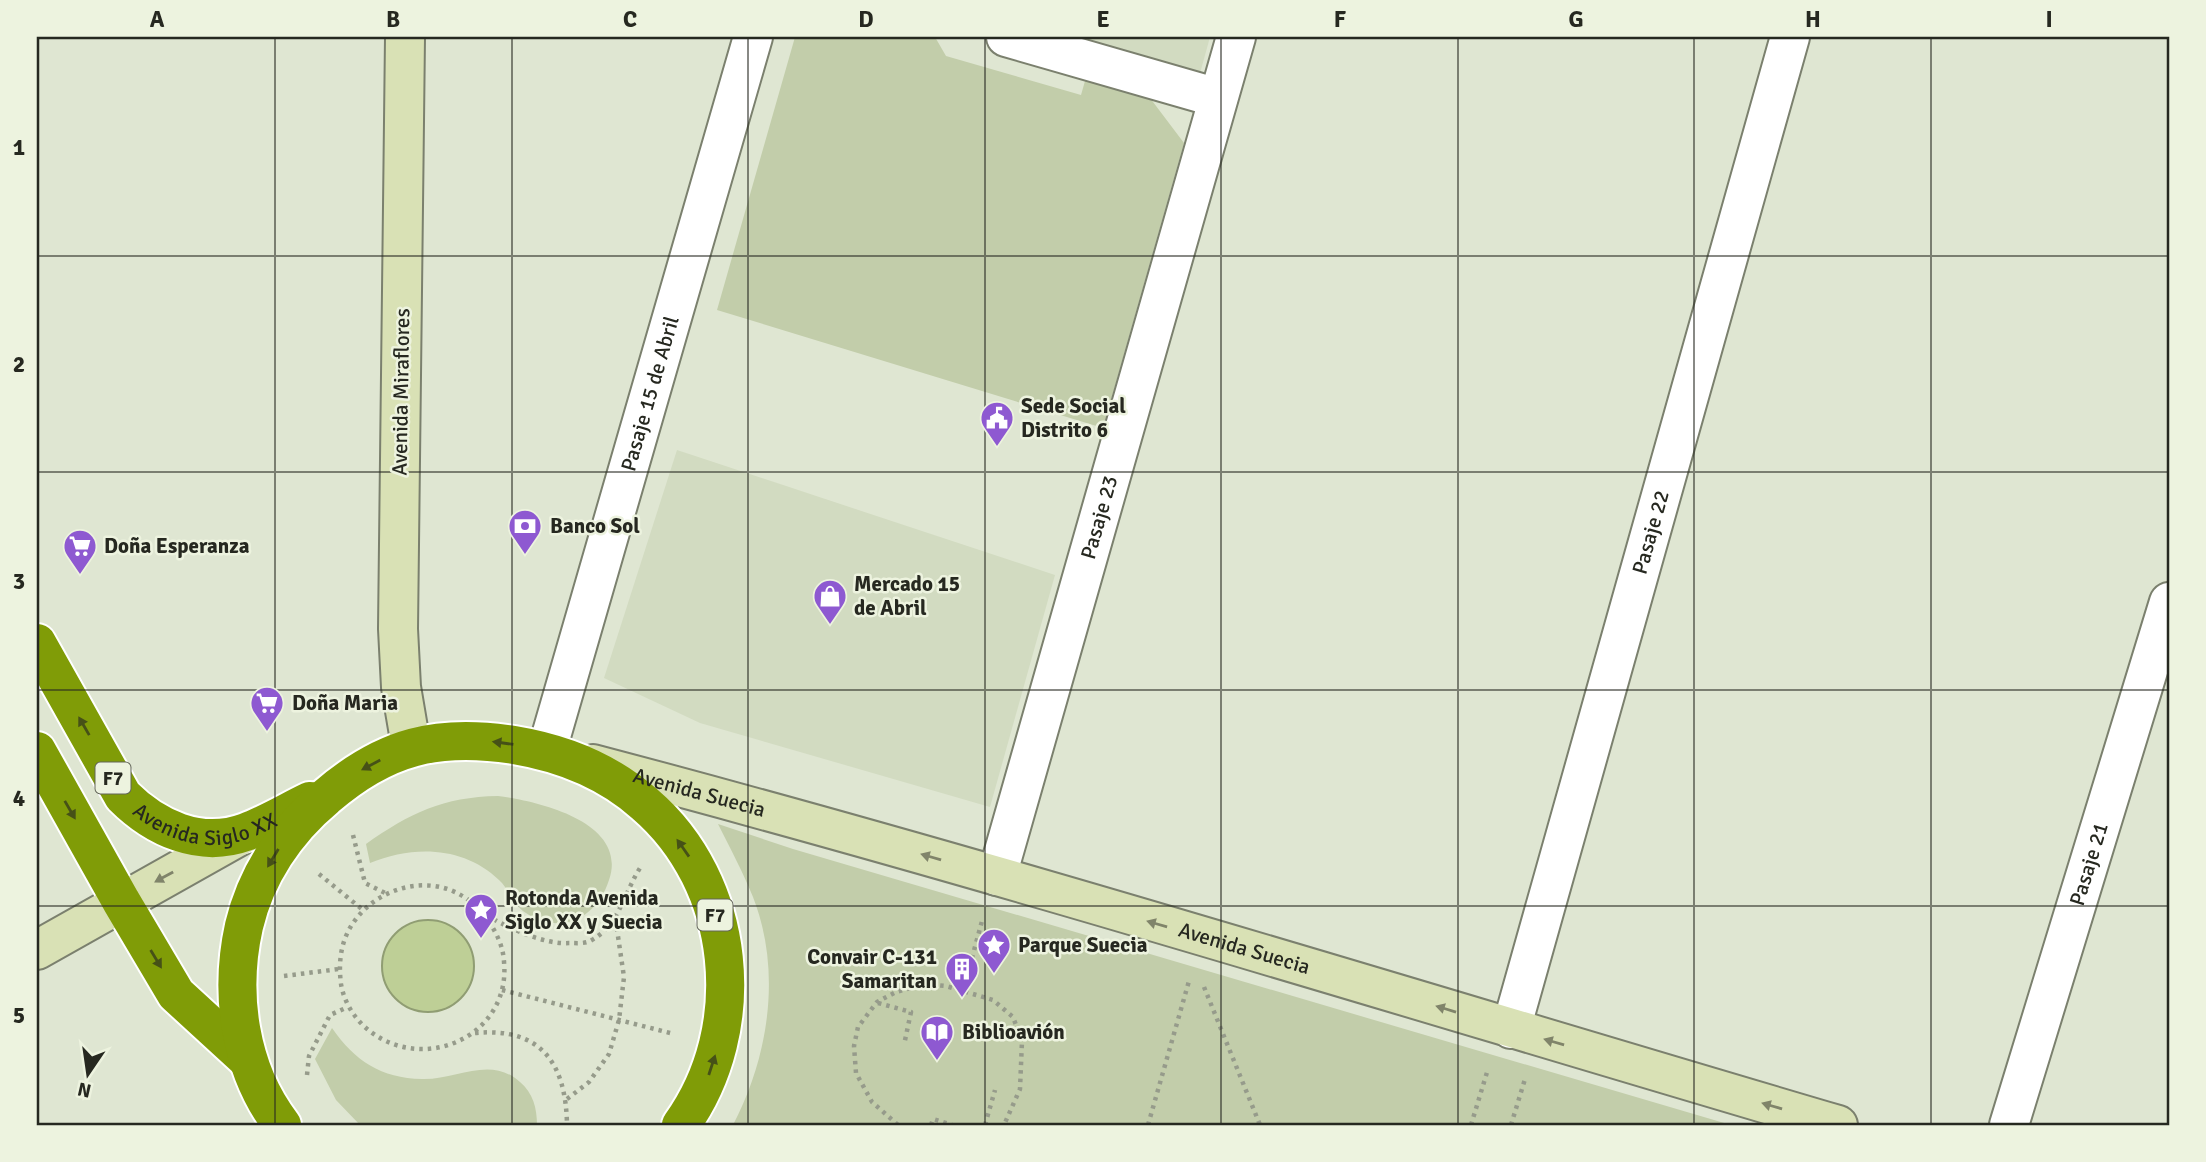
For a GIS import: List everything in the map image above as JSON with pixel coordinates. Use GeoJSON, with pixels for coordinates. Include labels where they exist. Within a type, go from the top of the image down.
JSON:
{"type":"FeatureCollection","features":[{"type":"Feature","properties":{"kind":"highway","name":"Avenida Siglo XX"},"geometry":{"type":"LineString","coordinates":[[37,643],[123,796],[141,813],[167,829],[189,836],[218,838],[245,833],[335,789]]}},
{"type":"Feature","properties":{"kind":"highway","name":"F7"},"geometry":{"type":"LineString","coordinates":[[272,1115],[248,1060],[236,993],[239,948],[248,909],[263,875],[282,843],[306,814],[368,765],[411,746],[452,740],[496,742],[558,754],[615,782],[645,804],[671,831],[693,863],[709,895],[716,919],[725,967],[725,1005],[709,1077],[681,1125]]}},
{"type":"Feature","properties":{"kind":"highway","name":"F7"},"geometry":{"type":"LineString","coordinates":[[37,751],[177,994],[248,1060]]}},
{"type":"Feature","properties":{"kind":"main road","name":"Avenida Miraflores"},"geometry":{"type":"LineString","coordinates":[[405,37],[398,629],[401,687],[411,746]]}},
{"type":"Feature","properties":{"kind":"main road","name":"Avenida Suecia"},"geometry":{"type":"LineString","coordinates":[[558,754],[996,876],[1838,1125]]}},
{"type":"Feature","properties":{"kind":"main road"},"geometry":{"type":"LineString","coordinates":[[37,950],[245,833]]}},
{"type":"Feature","properties":{"kind":"street","name":"Pasaje 15 de Abril"},"geometry":{"type":"LineString","coordinates":[[558,754],[753,37]]}},
{"type":"Feature","properties":{"kind":"street"},"geometry":{"type":"LineString","coordinates":[[1006,37],[1218,98]]}},
{"type":"Feature","properties":{"kind":"street","name":"Pasaje 23"},"geometry":{"type":"LineString","coordinates":[[996,876],[1236,37]]}},
{"type":"Feature","properties":{"kind":"street","name":"Pasaje 22"},"geometry":{"type":"LineString","coordinates":[[1511,1029],[1790,37]]}},
{"type":"Feature","properties":{"kind":"street","name":"Pasaje 21"},"geometry":{"type":"LineString","coordinates":[[2009,1125],[2169,602]]}},
{"type":"Feature","properties":{"kind":"path"},"geometry":{"type":"LineString","coordinates":[[350,824],[365,883],[385,893]]}},
{"type":"Feature","properties":{"kind":"path"},"geometry":{"type":"LineString","coordinates":[[484,914],[511,928],[562,944],[588,942],[605,929],[615,916],[646,859]]}},
{"type":"Feature","properties":{"kind":"path"},"geometry":{"type":"LineString","coordinates":[[310,867],[363,910]]}},
{"type":"Feature","properties":{"kind":"path"},"geometry":{"type":"LineString","coordinates":[[411,886],[438,887],[464,896],[484,914],[499,936],[505,963],[502,990],[491,1013],[474,1033],[453,1045],[430,1050],[405,1048],[383,1040],[364,1026],[348,1007],[339,969],[342,947],[350,927],[363,910],[385,893],[411,886]]}},
{"type":"Feature","properties":{"kind":"path"},"geometry":{"type":"LineString","coordinates":[[963,991],[984,915]]}},
{"type":"Feature","properties":{"kind":"path"},"geometry":{"type":"LineString","coordinates":[[567,1099],[589,1082],[609,1054],[619,1020],[624,977],[615,916]]}},
{"type":"Feature","properties":{"kind":"path"},"geometry":{"type":"LineString","coordinates":[[273,978],[339,969]]}},
{"type":"Feature","properties":{"kind":"path"},"geometry":{"type":"LineString","coordinates":[[1148,1125],[1191,976]]}},
{"type":"Feature","properties":{"kind":"path"},"geometry":{"type":"LineString","coordinates":[[1201,979],[1260,1125]]}},
{"type":"Feature","properties":{"kind":"path"},"geometry":{"type":"LineString","coordinates":[[898,1125],[872,1102],[856,1073],[854,1046],[858,1027],[877,1002],[896,992],[925,984],[947,986],[993,1000],[1013,1017],[1022,1041],[1020,1089],[1004,1125]]}},
{"type":"Feature","properties":{"kind":"path"},"geometry":{"type":"LineString","coordinates":[[502,990],[683,1037]]}},
{"type":"Feature","properties":{"kind":"path"},"geometry":{"type":"LineString","coordinates":[[877,1002],[911,1012],[904,1045]]}},
{"type":"Feature","properties":{"kind":"path"},"geometry":{"type":"LineString","coordinates":[[307,1083],[309,1056],[330,1015],[348,1007]]}},
{"type":"Feature","properties":{"kind":"path"},"geometry":{"type":"LineString","coordinates":[[474,1033],[498,1031],[524,1037],[541,1048],[558,1073],[567,1099],[567,1125]]}},
{"type":"Feature","properties":{"kind":"path"},"geometry":{"type":"LineString","coordinates":[[1471,1125],[1490,1064]]}},
{"type":"Feature","properties":{"kind":"path"},"geometry":{"type":"LineString","coordinates":[[1511,1125],[1526,1075]]}},
{"type":"Feature","properties":{"kind":"path"},"geometry":{"type":"LineString","coordinates":[[985,1125],[995,1090]]}},
{"type":"Feature","properties":{"kind":"path"},"geometry":{"type":"LineString","coordinates":[[931,1125],[933,1119],[952,1125]]}},
{"type":"Feature","properties":{"kind":"shaded area"},"geometry":{"type":"Polygon","coordinates":[[[795,37],[935,37],[946,56],[1081,95],[1085,81],[1150,98],[1184,143],[1103,428],[717,310],[795,37]]]}},
{"type":"Feature","properties":{"kind":"shaded area"},"geometry":{"type":"Polygon","coordinates":[[[1064,37],[1210,37],[1199,77],[1064,37]]]}},
{"type":"Feature","properties":{"kind":"shaded area","name":"Mercado 15 de Abril"},"geometry":{"type":"Polygon","coordinates":[[[677,450],[1055,575],[990,807],[700,723],[604,678],[677,450]]]}},
{"type":"Feature","properties":{"kind":"shaded area"},"geometry":{"type":"Polygon","coordinates":[[[498,796],[556,809],[593,829],[606,843],[612,860],[609,880],[596,904],[587,913],[564,923],[539,920],[522,910],[503,884],[485,869],[454,855],[438,852],[403,853],[370,863],[366,844],[413,815],[444,803],[498,796]]]}},
{"type":"Feature","properties":{"kind":"shaded area","name":"Parque Suecia"},"geometry":{"type":"Polygon","coordinates":[[[718,824],[793,849],[1731,1125],[733,1125],[755,1071],[763,1042],[769,983],[762,925],[741,869],[718,824]]]}},
{"type":"Feature","properties":{"kind":"shaded area"},"geometry":{"type":"Polygon","coordinates":[[[428,920],[446,924],[460,934],[470,948],[474,966],[470,984],[460,998],[446,1008],[428,1012],[410,1008],[396,998],[386,984],[382,966],[386,948],[396,934],[410,924],[428,920]]]}},
{"type":"Feature","properties":{"kind":"shaded area"},"geometry":{"type":"Polygon","coordinates":[[[332,1028],[350,1050],[370,1066],[394,1075],[422,1079],[485,1069],[509,1074],[524,1086],[531,1096],[537,1125],[360,1125],[336,1100],[315,1059],[332,1028]]]}},
{"type":"Feature","properties":{"kind":"place","name":"Sede Social Distrito 6"},"geometry":{"type":"Point","coordinates":[997,448]}},
{"type":"Feature","properties":{"kind":"place","name":"Banco Sol"},"geometry":{"type":"Point","coordinates":[525,556]}},
{"type":"Feature","properties":{"kind":"place","name":"Doña Esperanza"},"geometry":{"type":"Point","coordinates":[80,576]}},
{"type":"Feature","properties":{"kind":"place","name":"Mercado 15 de Abril"},"geometry":{"type":"Point","coordinates":[830,626]}},
{"type":"Feature","properties":{"kind":"place","name":"Doña Maria"},"geometry":{"type":"Point","coordinates":[267,733]}},
{"type":"Feature","properties":{"kind":"place","name":"Rotonda Avenida Siglo XX y Suecia"},"geometry":{"type":"Point","coordinates":[481,940]}},
{"type":"Feature","properties":{"kind":"place","name":"Parque Suecia"},"geometry":{"type":"Point","coordinates":[994,975]}},
{"type":"Feature","properties":{"kind":"place","name":"Convair C-131 Samaritan"},"geometry":{"type":"Point","coordinates":[962,999]}},
{"type":"Feature","properties":{"kind":"place","name":"Biblioavión"},"geometry":{"type":"Point","coordinates":[937,1062]}}]}
